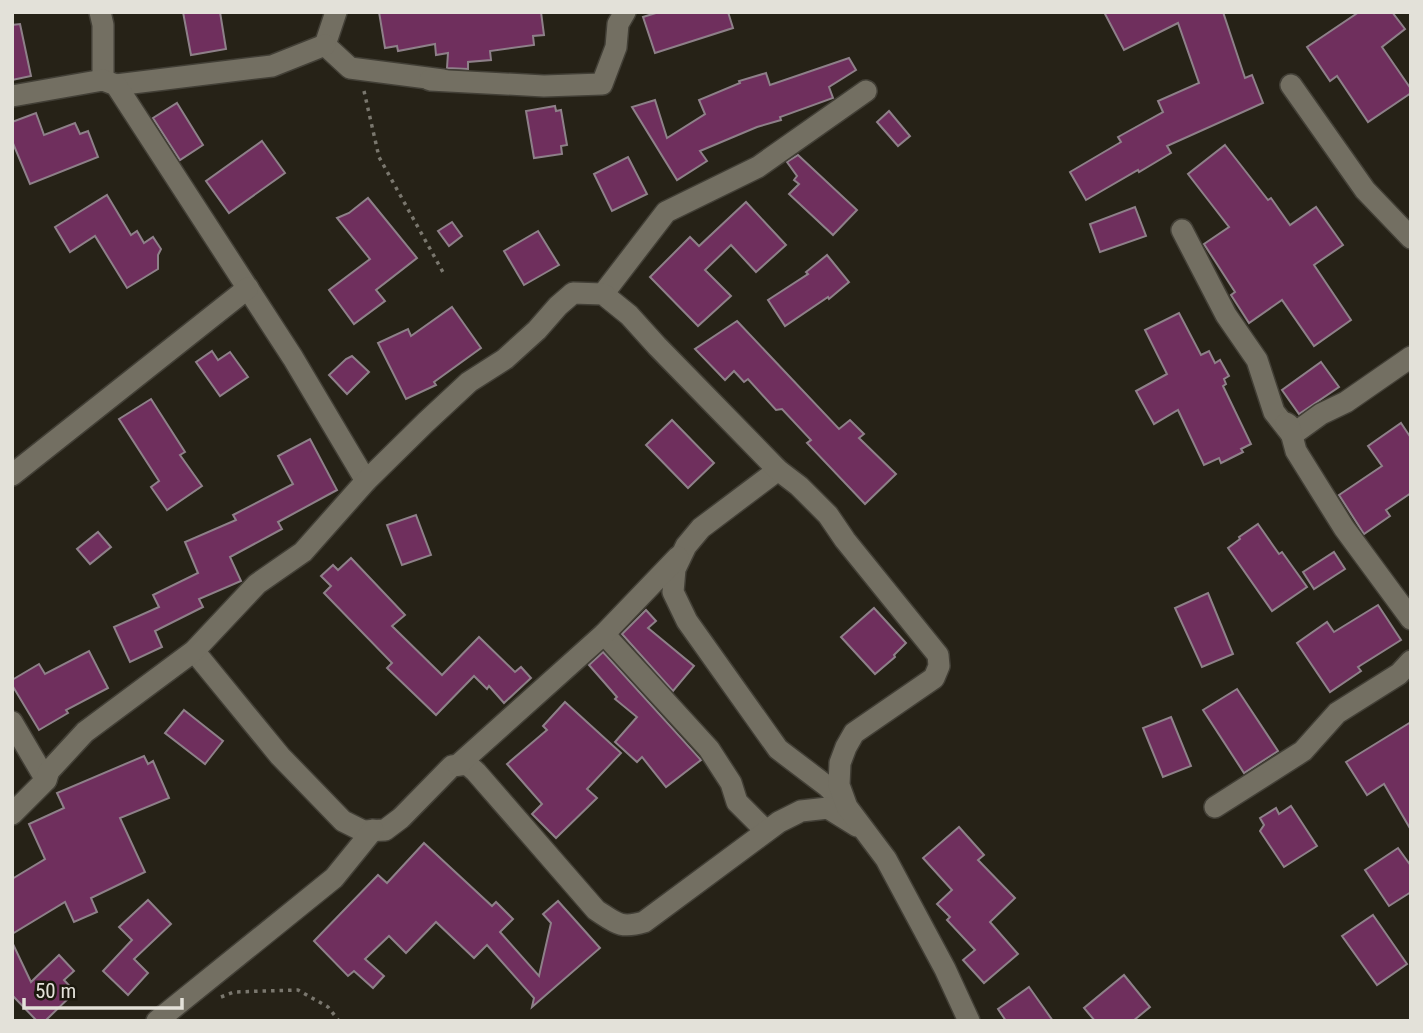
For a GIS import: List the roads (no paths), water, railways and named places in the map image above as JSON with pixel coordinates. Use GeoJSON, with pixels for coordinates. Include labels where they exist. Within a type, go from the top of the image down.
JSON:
{"type":"FeatureCollection","features":[{"type":"Feature","properties":{"kind":"street"},"geometry":{"type":"LineString","coordinates":[[100,12],[110,83],[293,358],[366,481]]}},
{"type":"Feature","properties":{"kind":"street"},"geometry":{"type":"LineString","coordinates":[[12,96],[272,66],[325,45],[336,12]]}},
{"type":"Feature","properties":{"kind":"street"},"geometry":{"type":"LineString","coordinates":[[325,45],[350,68],[440,80],[544,86],[602,84],[616,47],[618,23],[625,12]]}},
{"type":"Feature","properties":{"kind":"street"},"geometry":{"type":"LineString","coordinates":[[1291,85],[1365,190],[1411,238]]}},
{"type":"Feature","properties":{"kind":"street"},"geometry":{"type":"LineString","coordinates":[[603,294],[666,212],[758,167],[866,91]]}},
{"type":"Feature","properties":{"kind":"street"},"geometry":{"type":"LineString","coordinates":[[1182,230],[1227,314],[1257,360],[1274,412],[1292,435],[1411,357]]}},
{"type":"Feature","properties":{"kind":"street"},"geometry":{"type":"LineString","coordinates":[[12,475],[247,288]]}},
{"type":"Feature","properties":{"kind":"street"},"geometry":{"type":"LineString","coordinates":[[12,814],[46,780],[49,771],[85,732],[194,651],[257,584],[303,552],[366,481],[469,382],[505,359],[573,293],[603,294],[629,315],[778,470],[799,486],[828,515],[938,655],[939,666],[934,678],[854,733],[840,763],[839,785],[847,807]]}},
{"type":"Feature","properties":{"kind":"street"},"geometry":{"type":"LineString","coordinates":[[1274,412],[1289,425],[1296,451],[1344,528],[1411,619]]}},
{"type":"Feature","properties":{"kind":"street"},"geometry":{"type":"LineString","coordinates":[[778,470],[701,528],[685,546],[675,569],[673,592],[687,621],[778,748],[828,787],[847,807],[886,859],[970,1021]]}},
{"type":"Feature","properties":{"kind":"street"},"geometry":{"type":"LineString","coordinates":[[458,765],[604,634],[683,551]]}},
{"type":"Feature","properties":{"kind":"street"},"geometry":{"type":"LineString","coordinates":[[604,634],[709,749],[732,783],[737,802],[766,831]]}},
{"type":"Feature","properties":{"kind":"street"},"geometry":{"type":"LineString","coordinates":[[194,651],[279,756],[343,821],[363,831],[385,830],[401,818],[452,766],[467,764],[596,909],[613,921],[629,926],[644,922],[766,831],[801,811],[828,808],[863,830]]}},
{"type":"Feature","properties":{"kind":"street"},"geometry":{"type":"LineString","coordinates":[[1215,807],[1303,751],[1337,713],[1399,674],[1411,661]]}},
{"type":"Feature","properties":{"kind":"street"},"geometry":{"type":"LineString","coordinates":[[12,722],[46,780]]}},
{"type":"Feature","properties":{"kind":"street"},"geometry":{"type":"LineString","coordinates":[[157,1021],[334,878],[373,830]]}}]}
